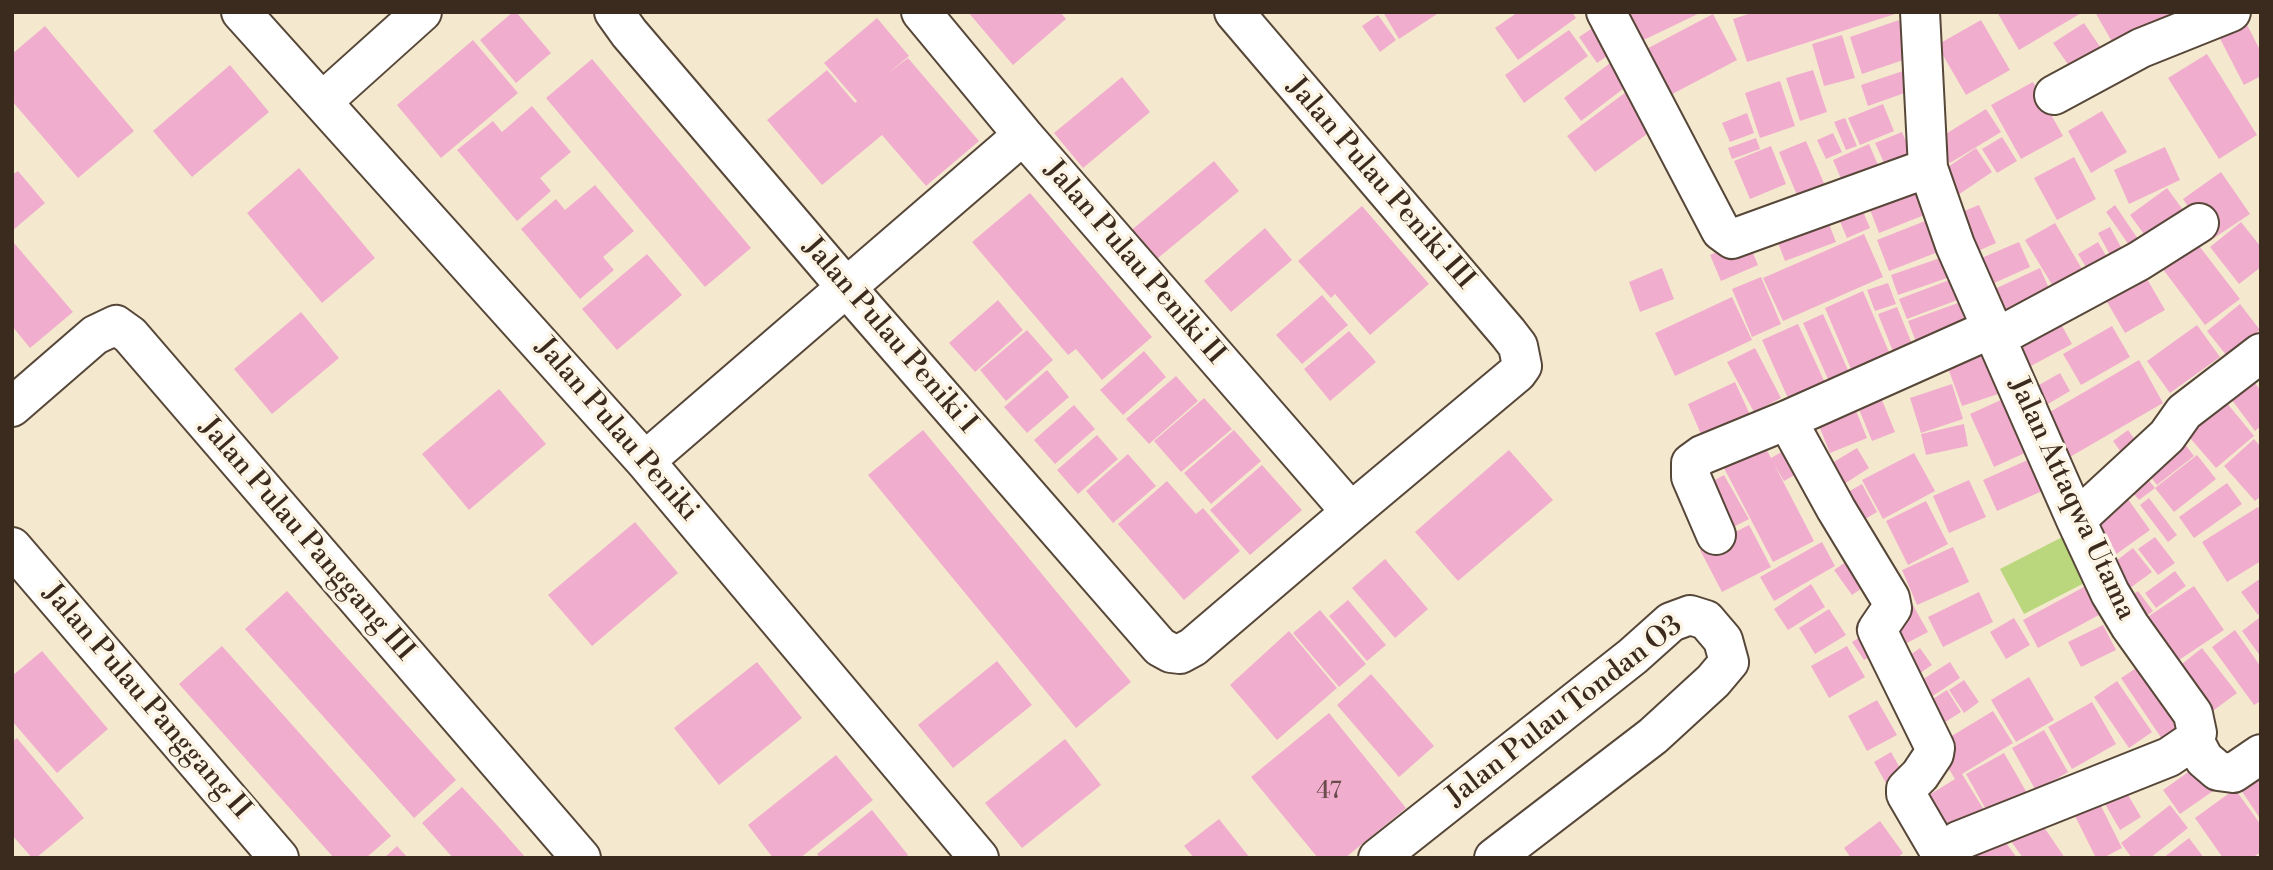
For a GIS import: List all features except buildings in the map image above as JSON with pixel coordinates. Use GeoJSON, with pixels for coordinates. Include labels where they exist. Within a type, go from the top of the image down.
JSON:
{"type":"FeatureCollection","features":[{"type":"Feature","properties":{"kind":"street","name":"Jalan Pulau Peniki"},"geometry":{"type":"LineString","coordinates":[[241,12],[645,461],[979,858]]}},
{"type":"Feature","properties":{"kind":"street"},"geometry":{"type":"LineString","coordinates":[[323,101],[422,12]]}},
{"type":"Feature","properties":{"kind":"street","name":"Jalan Pulau Peniki I"},"geometry":{"type":"LineString","coordinates":[[614,12],[629,33],[846,286],[1160,647],[1180,654],[1193,647],[1350,512]]}},
{"type":"Feature","properties":{"kind":"street","name":"Jalan Pulau Peniki II"},"geometry":{"type":"LineString","coordinates":[[921,12],[1023,135],[1350,512]]}},
{"type":"Feature","properties":{"kind":"street","name":"Jalan Pulau Peniki III"},"geometry":{"type":"LineString","coordinates":[[1234,12],[1508,333],[1518,346],[1522,358],[1522,366],[1517,373],[1350,512]]}},
{"type":"Feature","properties":{"kind":"street"},"geometry":{"type":"LineString","coordinates":[[1606,12],[1721,231],[1732,239],[1928,168]]}},
{"type":"Feature","properties":{"kind":"street","name":"Jalan Attaqwa Utama"},"geometry":{"type":"LineString","coordinates":[[1920,12],[1928,168],[1955,246],[2110,593],[2130,626],[2193,714],[2197,733],[2194,740]]}},
{"type":"Feature","properties":{"kind":"street"},"geometry":{"type":"LineString","coordinates":[[2054,94],[2141,48],[2231,12]]}},
{"type":"Feature","properties":{"kind":"street"},"geometry":{"type":"LineString","coordinates":[[645,461],[1023,135]]}},
{"type":"Feature","properties":{"kind":"street"},"geometry":{"type":"LineString","coordinates":[[1716,535],[1691,477],[1691,463],[1702,454],[1994,333],[2139,261],[2199,223]]}},
{"type":"Feature","properties":{"kind":"street","name":"Jalan Pulau Panggang III"},"geometry":{"type":"LineString","coordinates":[[12,407],[95,335],[116,325],[130,335],[580,858]]}},
{"type":"Feature","properties":{"kind":"street"},"geometry":{"type":"LineString","coordinates":[[2076,520],[2167,436],[2184,412],[2261,353]]}},
{"type":"Feature","properties":{"kind":"street"},"geometry":{"type":"LineString","coordinates":[[1787,420],[1836,509],[1890,598],[1892,607],[1877,630],[1935,748],[1920,775],[1906,789],[1906,794],[1941,856],[1958,841],[2169,757],[2194,740],[2204,759],[2218,771],[2233,773],[2261,754]]}},
{"type":"Feature","properties":{"kind":"street","name":"Jalan Pulau Panggang II"},"geometry":{"type":"LineString","coordinates":[[12,547],[279,858]]}},
{"type":"Feature","properties":{"kind":"street","name":"Jalan Pulau Tondan O3"},"geometry":{"type":"LineString","coordinates":[[1378,858],[1633,656],[1671,622],[1690,615],[1706,620],[1723,640],[1729,662],[1713,681],[1653,736],[1494,858]]}},
{"type":"Feature","properties":{"kind":"green space"},"geometry":{"type":"Polygon","coordinates":[[[2078,529],[2102,574],[2024,614],[2000,569],[2078,529]]]}}]}
